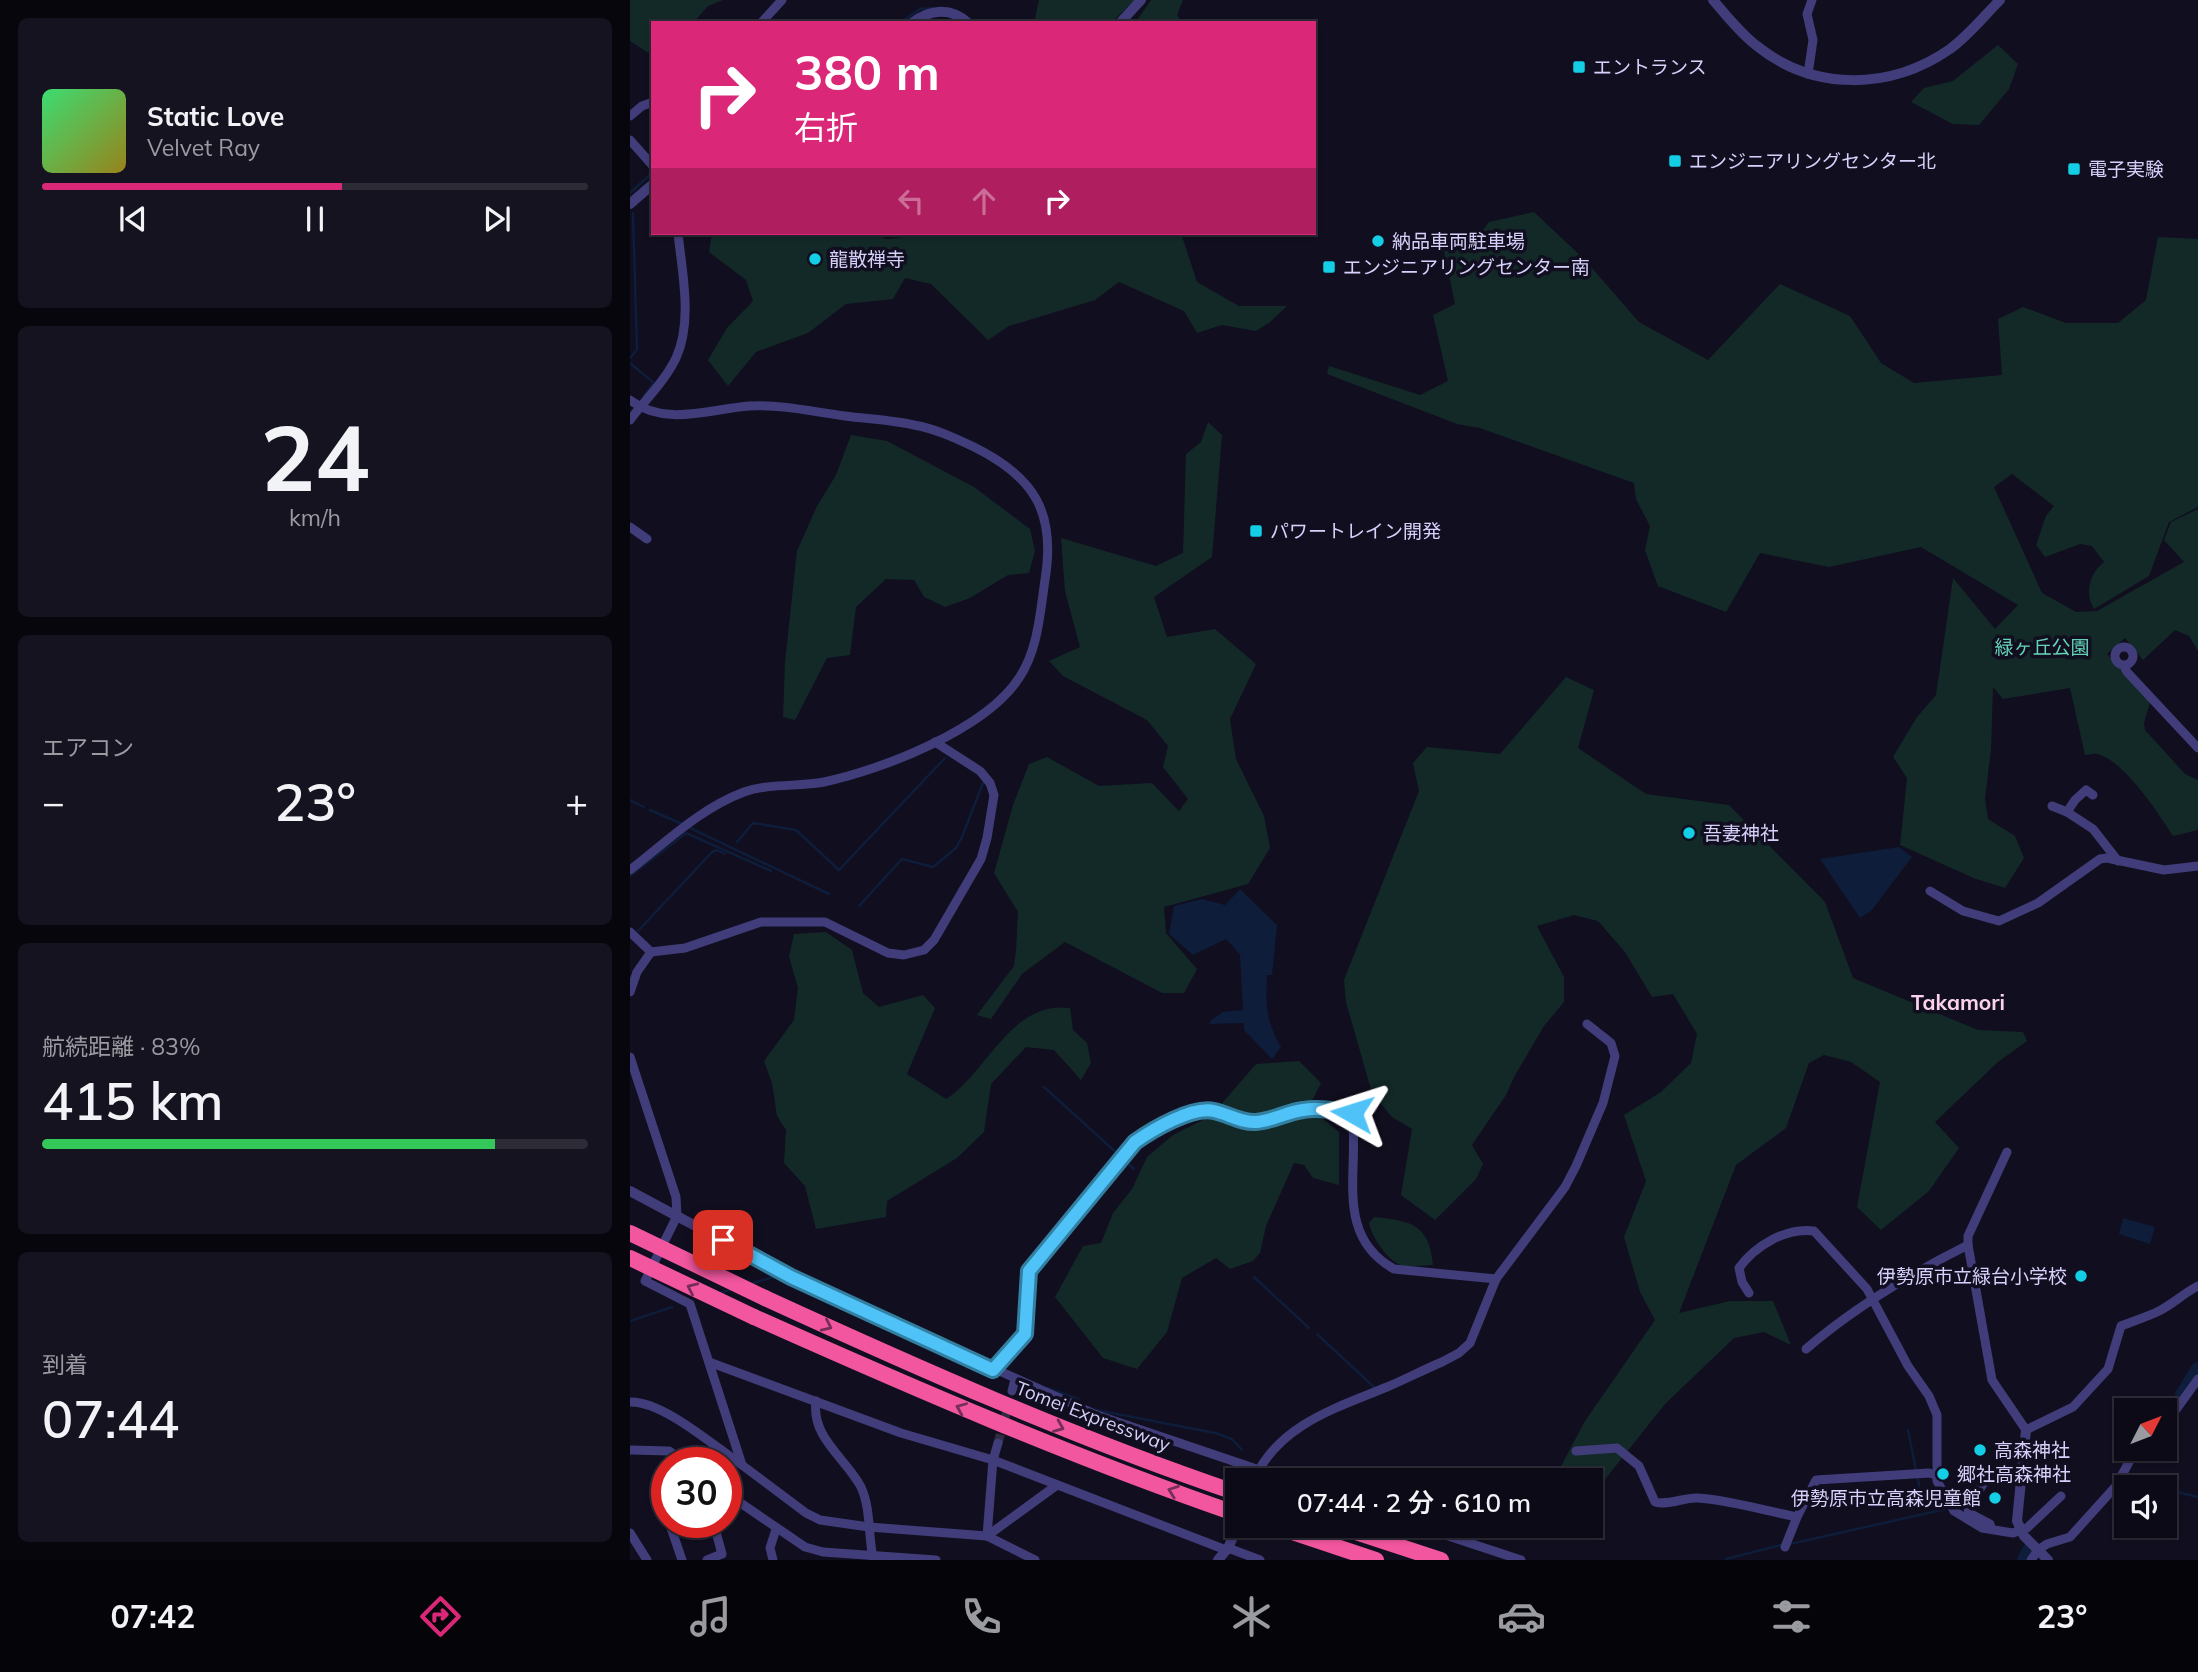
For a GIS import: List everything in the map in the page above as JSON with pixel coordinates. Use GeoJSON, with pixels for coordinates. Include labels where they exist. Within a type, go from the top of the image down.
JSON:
{"type":"FeatureCollection","features":[{"type":"Feature","properties":{"kind":"highway","name":"Tomei Expressway"},"geometry":{"type":"LineString","coordinates":[[630,1233],[912,1366],[1120,1451],[1225,1489]]}},
{"type":"Feature","properties":{"kind":"highway"},"geometry":{"type":"LineString","coordinates":[[630,1258],[907,1386],[1112,1469],[1225,1510]]}},
{"type":"Feature","properties":{"kind":"highway"},"geometry":{"type":"LineString","coordinates":[[1309,1538],[1376,1560]]}},
{"type":"Feature","properties":{"kind":"highway"},"geometry":{"type":"LineString","coordinates":[[1374,1538],[1441,1560]]}},
{"type":"Feature","properties":{"kind":"street"},"geometry":{"type":"LineString","coordinates":[[763,21],[782,0]]}},
{"type":"Feature","properties":{"kind":"street"},"geometry":{"type":"LineString","coordinates":[[1122,21],[1141,0]]}},
{"type":"Feature","properties":{"kind":"street"},"geometry":{"type":"LineString","coordinates":[[1713,0],[1756,45],[1784,64],[1829,80],[1857,81],[1885,78],[1940,55],[1961,40],[2000,0]]}},
{"type":"Feature","properties":{"kind":"street"},"geometry":{"type":"LineString","coordinates":[[1808,74],[1813,40],[1807,14],[1812,0]]}},
{"type":"Feature","properties":{"kind":"street"},"geometry":{"type":"LineString","coordinates":[[915,21],[926,14],[939,11],[959,15],[966,21]]}},
{"type":"Feature","properties":{"kind":"street"},"geometry":{"type":"LineString","coordinates":[[630,116],[651,103]]}},
{"type":"Feature","properties":{"kind":"street"},"geometry":{"type":"LineString","coordinates":[[630,140],[651,164]]}},
{"type":"Feature","properties":{"kind":"street"},"geometry":{"type":"LineString","coordinates":[[630,204],[651,186]]}},
{"type":"Feature","properties":{"kind":"street"},"geometry":{"type":"LineString","coordinates":[[630,420],[677,356],[684,297],[678,235]]}},
{"type":"Feature","properties":{"kind":"street"},"geometry":{"type":"LineString","coordinates":[[630,400],[639,408],[682,415],[750,406],[781,407],[915,425],[944,433],[1006,464],[1023,481],[1038,501],[1046,526],[1047,569],[1038,629],[1031,651],[1020,677],[1008,693],[991,708],[923,749],[872,767],[825,781],[748,790],[709,808],[630,870]]}},
{"type":"Feature","properties":{"kind":"street"},"geometry":{"type":"LineString","coordinates":[[630,527],[647,539]]}},
{"type":"Feature","properties":{"kind":"street"},"geometry":{"type":"LineString","coordinates":[[2124,666],[2198,748]]}},
{"type":"Feature","properties":{"kind":"street"},"geometry":{"type":"LineString","coordinates":[[630,992],[637,972],[651,952],[685,947],[761,922],[825,922],[888,953],[904,954],[924,950],[934,940],[982,859],[994,795],[990,783],[970,763],[935,742]]}},
{"type":"Feature","properties":{"kind":"street"},"geometry":{"type":"LineString","coordinates":[[2067,812],[2086,790],[2093,795]]}},
{"type":"Feature","properties":{"kind":"street"},"geometry":{"type":"LineString","coordinates":[[2052,806],[2067,812],[2093,829],[2118,861]]}},
{"type":"Feature","properties":{"kind":"street"},"geometry":{"type":"LineString","coordinates":[[1930,891],[1963,911],[1999,921],[2038,902],[2101,859],[2164,870],[2198,866]]}},
{"type":"Feature","properties":{"kind":"street"},"geometry":{"type":"LineString","coordinates":[[630,932],[651,952]]}},
{"type":"Feature","properties":{"kind":"street"},"geometry":{"type":"LineString","coordinates":[[1260,1468],[1278,1444],[1325,1411],[1459,1353],[1475,1335],[1496,1279],[1564,1187],[1603,1103],[1615,1056],[1611,1043],[1587,1024]]}},
{"type":"Feature","properties":{"kind":"street"},"geometry":{"type":"LineString","coordinates":[[630,1057],[676,1197],[677,1216],[645,1281],[690,1304],[736,1447]]}},
{"type":"Feature","properties":{"kind":"street"},"geometry":{"type":"LineString","coordinates":[[993,1370],[1025,1334],[1029,1271],[1135,1142],[1155,1128],[1201,1111],[1211,1110],[1252,1123],[1303,1110],[1326,1109],[1352,1113],[1355,1222],[1372,1252],[1394,1269],[1496,1279]]}},
{"type":"Feature","properties":{"kind":"street"},"geometry":{"type":"LineString","coordinates":[[2007,1152],[1968,1236],[1968,1245],[1992,1380],[2026,1430],[2017,1516],[2021,1531],[2034,1555],[2048,1560]]}},
{"type":"Feature","properties":{"kind":"street"},"geometry":{"type":"LineString","coordinates":[[630,1191],[791,1277],[1015,1380],[1097,1415],[1253,1468]]}},
{"type":"Feature","properties":{"kind":"street"},"geometry":{"type":"LineString","coordinates":[[1749,1293],[1742,1282],[1740,1268],[1749,1255],[1766,1244],[1802,1229],[1814,1231],[1873,1298],[1908,1366],[1929,1396],[1935,1408],[1938,1487],[1954,1511],[1975,1525],[2012,1533],[2021,1531],[2061,1496]]}},
{"type":"Feature","properties":{"kind":"street"},"geometry":{"type":"LineString","coordinates":[[1806,1349],[1873,1298],[1924,1267],[1968,1245]]}},
{"type":"Feature","properties":{"kind":"street"},"geometry":{"type":"LineString","coordinates":[[2026,1430],[2073,1407],[2108,1369],[2121,1326],[2156,1312],[2198,1286]]}},
{"type":"Feature","properties":{"kind":"street"},"geometry":{"type":"LineString","coordinates":[[709,1362],[901,1433],[993,1460],[1260,1560]]}},
{"type":"Feature","properties":{"kind":"street"},"geometry":{"type":"LineString","coordinates":[[2177,1408],[2198,1379]]}},
{"type":"Feature","properties":{"kind":"street"},"geometry":{"type":"LineString","coordinates":[[1012,1391],[1015,1380]]}},
{"type":"Feature","properties":{"kind":"street"},"geometry":{"type":"LineString","coordinates":[[816,1401],[816,1419],[829,1446],[860,1486],[867,1506],[873,1557]]}},
{"type":"Feature","properties":{"kind":"street"},"geometry":{"type":"LineString","coordinates":[[630,1402],[642,1402],[662,1409],[716,1447]]}},
{"type":"Feature","properties":{"kind":"street"},"geometry":{"type":"LineString","coordinates":[[987,1536],[993,1460],[998,1443]]}},
{"type":"Feature","properties":{"kind":"street"},"geometry":{"type":"LineString","coordinates":[[1576,1451],[1617,1448],[1639,1466],[1655,1502],[1661,1504],[1683,1498],[1701,1498],[1797,1517]]}},
{"type":"Feature","properties":{"kind":"street"},"geometry":{"type":"LineString","coordinates":[[630,1450],[651,1451]]}},
{"type":"Feature","properties":{"kind":"street"},"geometry":{"type":"LineString","coordinates":[[2034,1555],[2047,1544],[2070,1537],[2116,1486],[2130,1461]]}},
{"type":"Feature","properties":{"kind":"street"},"geometry":{"type":"LineString","coordinates":[[742,1465],[806,1513],[820,1520],[869,1527],[987,1536],[1035,1560]]}},
{"type":"Feature","properties":{"kind":"street"},"geometry":{"type":"LineString","coordinates":[[1982,1469],[1983,1485],[1968,1508],[1969,1513],[1990,1524],[1991,1530]]}},
{"type":"Feature","properties":{"kind":"street"},"geometry":{"type":"LineString","coordinates":[[1785,1547],[1816,1480],[1903,1474],[1936,1475]]}},
{"type":"Feature","properties":{"kind":"street"},"geometry":{"type":"LineString","coordinates":[[987,1536],[1057,1485]]}},
{"type":"Feature","properties":{"kind":"street"},"geometry":{"type":"LineString","coordinates":[[742,1505],[776,1529],[824,1556],[936,1560]]}},
{"type":"Feature","properties":{"kind":"street"},"geometry":{"type":"LineString","coordinates":[[773,1560],[770,1548],[776,1529]]}},
{"type":"Feature","properties":{"kind":"street"},"geometry":{"type":"LineString","coordinates":[[630,1533],[647,1560]]}},
{"type":"Feature","properties":{"kind":"street"},"geometry":{"type":"LineString","coordinates":[[674,1538],[682,1560]]}},
{"type":"Feature","properties":{"kind":"street"},"geometry":{"type":"LineString","coordinates":[[708,1560],[722,1557],[717,1538]]}},
{"type":"Feature","properties":{"kind":"street"},"geometry":{"type":"LineString","coordinates":[[1218,1560],[1232,1538]]}},
{"type":"Feature","properties":{"kind":"street"},"geometry":{"type":"LineString","coordinates":[[1454,1538],[1521,1560]]}},
{"type":"Feature","properties":{"kind":"green space"},"geometry":{"type":"Polygon","coordinates":[[[630,0],[723,0],[708,6],[695,21],[651,21],[651,51],[647,52],[630,41],[630,0]]]}},
{"type":"Feature","properties":{"kind":"green space"},"geometry":{"type":"Polygon","coordinates":[[[1039,0],[1135,0],[1113,21],[1034,21],[1039,0]]]}},
{"type":"Feature","properties":{"kind":"green space"},"geometry":{"type":"Polygon","coordinates":[[[1151,0],[1183,0],[1177,15],[1182,21],[1136,21],[1151,0]]]}},
{"type":"Feature","properties":{"kind":"green space"},"geometry":{"type":"Polygon","coordinates":[[[1998,45],[2018,64],[2009,89],[1979,125],[1953,124],[1911,102],[1924,88],[1953,81],[1998,45]]]}},
{"type":"Feature","properties":{"kind":"green space","name":"緑ヶ丘公園"},"geometry":{"type":"Polygon","coordinates":[[[1534,212],[1585,260],[1639,322],[1708,360],[1780,284],[1850,316],[1881,363],[1914,383],[2002,375],[1998,319],[2023,307],[2066,323],[2118,323],[2146,300],[2158,237],[2198,239],[2198,507],[2169,522],[2149,576],[2094,609],[2089,596],[2090,584],[2095,572],[2104,562],[2092,546],[2080,544],[2045,557],[2036,545],[2046,516],[2054,506],[2012,474],[1994,487],[2042,593],[2076,612],[2097,611],[2184,562],[2164,540],[2171,522],[2198,509],[2198,651],[2189,636],[2175,630],[2143,660],[2125,638],[2107,654],[2150,702],[2144,723],[2145,730],[2185,774],[2198,780],[2198,830],[2173,836],[2129,776],[2107,758],[2097,754],[2085,755],[2070,688],[2003,699],[1993,687],[1991,749],[1985,799],[1988,819],[2015,836],[2024,858],[2005,888],[1976,879],[1900,845],[1907,778],[1893,757],[1917,717],[1936,695],[1953,578],[1995,629],[2018,605],[1921,547],[1829,567],[1760,553],[1726,612],[1658,586],[1645,550],[1650,526],[1636,499],[1634,483],[1480,428],[1457,424],[1327,374],[1329,366],[1420,395],[1448,381],[1433,315],[1455,304],[1444,251],[1472,245],[1489,222],[1534,212]]]}},
{"type":"Feature","properties":{"kind":"green space"},"geometry":{"type":"Polygon","coordinates":[[[712,235],[878,235],[886,239],[923,235],[1182,235],[1197,282],[1239,306],[1287,306],[1256,331],[1222,325],[1197,333],[1184,311],[1119,282],[1095,300],[1009,326],[988,340],[931,284],[905,278],[893,299],[846,304],[808,333],[756,352],[728,386],[708,360],[727,328],[753,301],[746,280],[709,252],[712,235]]]}},
{"type":"Feature","properties":{"kind":"green space"},"geometry":{"type":"Polygon","coordinates":[[[1208,422],[1222,435],[1212,557],[1154,597],[1167,637],[1215,629],[1256,664],[1230,719],[1236,759],[1264,816],[1270,848],[1248,884],[1164,907],[1166,933],[1197,969],[1184,993],[1162,993],[1065,942],[1022,974],[991,1019],[977,1015],[1014,966],[1018,912],[994,873],[1013,805],[1029,764],[1047,757],[1099,786],[1152,783],[1179,811],[1188,799],[1163,767],[1168,746],[1147,720],[1063,676],[1049,661],[1080,647],[1065,591],[1061,538],[1156,566],[1183,553],[1186,454],[1201,442],[1208,422]]]}},
{"type":"Feature","properties":{"kind":"green space"},"geometry":{"type":"Polygon","coordinates":[[[851,435],[887,441],[974,487],[1030,529],[1035,551],[1029,573],[1008,575],[970,598],[945,607],[924,597],[914,580],[886,579],[856,607],[850,655],[827,658],[795,720],[783,717],[785,662],[797,551],[817,506],[836,475],[851,435]]]}},
{"type":"Feature","properties":{"kind":"green space"},"geometry":{"type":"Polygon","coordinates":[[[1566,677],[1594,690],[1578,748],[1646,794],[1729,805],[1825,902],[1853,978],[1978,1030],[2023,1032],[2027,1041],[1998,1062],[1935,1122],[1959,1148],[1929,1191],[1881,1230],[1857,1207],[1880,1082],[1851,1062],[1824,1055],[1809,1063],[1786,1128],[1736,1165],[1679,1313],[1730,1301],[1773,1301],[1791,1345],[1764,1332],[1734,1338],[1665,1404],[1603,1482],[1603,1468],[1560,1468],[1585,1421],[1655,1320],[1640,1292],[1624,1237],[1646,1181],[1624,1115],[1661,1092],[1691,1063],[1697,1034],[1673,994],[1652,997],[1625,952],[1598,921],[1574,915],[1537,926],[1564,977],[1564,1002],[1544,1026],[1506,1095],[1472,1145],[1483,1164],[1476,1179],[1435,1220],[1401,1195],[1412,1129],[1392,1117],[1372,1093],[1346,1002],[1344,980],[1419,791],[1413,763],[1427,747],[1500,754],[1566,677]]]}},
{"type":"Feature","properties":{"kind":"green space"},"geometry":{"type":"Polygon","coordinates":[[[826,932],[852,950],[863,993],[879,1007],[923,995],[935,1008],[907,1074],[946,1099],[961,1087],[1016,1026],[1032,1015],[1049,1009],[1070,1008],[1073,1030],[1087,1043],[1091,1063],[1081,1080],[1054,1050],[1026,1047],[991,1084],[984,1132],[957,1158],[887,1201],[886,1217],[816,1229],[805,1186],[784,1163],[786,1130],[777,1116],[772,1083],[764,1061],[794,1020],[798,988],[789,957],[794,934],[826,932]]]}},
{"type":"Feature","properties":{"kind":"green space"},"geometry":{"type":"Polygon","coordinates":[[[1299,1061],[1321,1083],[1309,1107],[1339,1132],[1339,1185],[1313,1178],[1304,1165],[1294,1163],[1266,1226],[1260,1253],[1253,1261],[1230,1269],[1216,1258],[1182,1278],[1167,1332],[1137,1369],[1103,1358],[1055,1297],[1083,1246],[1101,1243],[1113,1213],[1132,1189],[1147,1157],[1173,1135],[1211,1116],[1256,1064],[1299,1061]]]}},
{"type":"Feature","properties":{"kind":"green space"},"geometry":{"type":"Polygon","coordinates":[[[1374,1217],[1398,1220],[1416,1227],[1427,1240],[1433,1265],[1404,1266],[1393,1260],[1377,1242],[1371,1229],[1369,1223],[1374,1217]]]}},
{"type":"Feature","properties":{"kind":"water"},"geometry":{"type":"Polygon","coordinates":[[[1899,847],[1912,857],[1871,911],[1860,918],[1820,859],[1899,847]]]}},
{"type":"Feature","properties":{"kind":"water"},"geometry":{"type":"Polygon","coordinates":[[[1240,889],[1277,925],[1272,975],[1267,975],[1267,1004],[1269,1020],[1281,1047],[1272,1059],[1244,1030],[1244,1023],[1210,1024],[1210,1021],[1223,1012],[1243,1010],[1240,955],[1226,939],[1193,955],[1169,934],[1174,906],[1202,899],[1225,905],[1240,889]]]}},
{"type":"Feature","properties":{"kind":"water"},"geometry":{"type":"Polygon","coordinates":[[[2123,1218],[2155,1227],[2150,1244],[2119,1234],[2123,1218]]]}},
{"type":"Feature","properties":{"kind":"waterway"},"geometry":{"type":"LineString","coordinates":[[903,21],[920,9],[932,8]]}},
{"type":"Feature","properties":{"kind":"waterway"},"geometry":{"type":"LineString","coordinates":[[630,193],[651,174]]}},
{"type":"Feature","properties":{"kind":"waterway"},"geometry":{"type":"LineString","coordinates":[[630,358],[637,350],[633,213]]}},
{"type":"Feature","properties":{"kind":"waterway"},"geometry":{"type":"LineString","coordinates":[[630,363],[654,383],[643,397]]}},
{"type":"Feature","properties":{"kind":"waterway"},"geometry":{"type":"LineString","coordinates":[[737,842],[753,823],[796,830],[839,870],[945,758]]}},
{"type":"Feature","properties":{"kind":"waterway"},"geometry":{"type":"LineString","coordinates":[[859,906],[902,859],[933,867],[956,848],[983,783]]}},
{"type":"Feature","properties":{"kind":"waterway"},"geometry":{"type":"LineString","coordinates":[[630,800],[644,807]]}},
{"type":"Feature","properties":{"kind":"waterway"},"geometry":{"type":"LineString","coordinates":[[650,810],[682,824]]}},
{"type":"Feature","properties":{"kind":"waterway"},"geometry":{"type":"LineString","coordinates":[[688,827],[829,894]]}},
{"type":"Feature","properties":{"kind":"waterway"},"geometry":{"type":"LineString","coordinates":[[630,876],[686,833],[771,871]]}},
{"type":"Feature","properties":{"kind":"waterway"},"geometry":{"type":"LineString","coordinates":[[638,931],[712,852],[717,850],[725,854]]}},
{"type":"Feature","properties":{"kind":"waterway"},"geometry":{"type":"LineString","coordinates":[[1044,1087],[1120,1156]]}},
{"type":"Feature","properties":{"kind":"waterway"},"geometry":{"type":"LineString","coordinates":[[1125,1161],[1134,1169]]}},
{"type":"Feature","properties":{"kind":"waterway"},"geometry":{"type":"LineString","coordinates":[[750,1284],[780,1275]]}},
{"type":"Feature","properties":{"kind":"waterway"},"geometry":{"type":"LineString","coordinates":[[1254,1277],[1309,1328]]}},
{"type":"Feature","properties":{"kind":"waterway"},"geometry":{"type":"LineString","coordinates":[[720,1293],[733,1289]]}},
{"type":"Feature","properties":{"kind":"waterway"},"geometry":{"type":"LineString","coordinates":[[630,1321],[672,1307]]}},
{"type":"Feature","properties":{"kind":"waterway"},"geometry":{"type":"LineString","coordinates":[[1317,1334],[1374,1387]]}},
{"type":"Feature","properties":{"kind":"waterway"},"geometry":{"type":"LineString","coordinates":[[2183,1395],[2198,1370]]}},
{"type":"Feature","properties":{"kind":"waterway"},"geometry":{"type":"LineString","coordinates":[[1047,1388],[1078,1399],[1080,1404]]}},
{"type":"Feature","properties":{"kind":"waterway"},"geometry":{"type":"LineString","coordinates":[[1096,1410],[1215,1433],[1232,1439],[1242,1450]]}},
{"type":"Feature","properties":{"kind":"waterway"},"geometry":{"type":"LineString","coordinates":[[1908,1430],[1916,1470]]}},
{"type":"Feature","properties":{"kind":"waterway"},"geometry":{"type":"LineString","coordinates":[[1918,1478],[1922,1508]]}},
{"type":"Feature","properties":{"kind":"waterway"},"geometry":{"type":"LineString","coordinates":[[2177,1492],[2198,1497]]}},
{"type":"Feature","properties":{"kind":"waterway"},"geometry":{"type":"LineString","coordinates":[[1790,1544],[1946,1509]]}},
{"type":"Feature","properties":{"kind":"waterway"},"geometry":{"type":"LineString","coordinates":[[1726,1559],[1781,1545]]}},
{"type":"Feature","properties":{"kind":"waterway"},"geometry":{"type":"LineString","coordinates":[[2025,1560],[2030,1550]]}},
{"type":"Feature","properties":{"kind":"tunnel"},"geometry":{"type":"LineString","coordinates":[[998,1443],[1009,1403]]}},
{"type":"Feature","properties":{"kind":"place","name":"エントランス"},"geometry":{"type":"Point","coordinates":[1579,67]}},
{"type":"Feature","properties":{"kind":"place","name":"エンジニアリングセンター北"},"geometry":{"type":"Point","coordinates":[1675,161]}},
{"type":"Feature","properties":{"kind":"place","name":"電子実験"},"geometry":{"type":"Point","coordinates":[2074,169]}},
{"type":"Feature","properties":{"kind":"place","name":"納品車両駐車場"},"geometry":{"type":"Point","coordinates":[1378,241]}},
{"type":"Feature","properties":{"kind":"place","name":"龍散禅寺"},"geometry":{"type":"Point","coordinates":[815,259]}},
{"type":"Feature","properties":{"kind":"place","name":"エンジニアリングセンター南"},"geometry":{"type":"Point","coordinates":[1329,267]}},
{"type":"Feature","properties":{"kind":"place","name":"パワートレイン開発"},"geometry":{"type":"Point","coordinates":[1256,531]}},
{"type":"Feature","properties":{"kind":"place","name":"吾妻神社"},"geometry":{"type":"Point","coordinates":[1689,833]}},
{"type":"Feature","properties":{"kind":"place","name":"伊勢原市立緑台小学校"},"geometry":{"type":"Point","coordinates":[2081,1276]}},
{"type":"Feature","properties":{"kind":"place","name":"高森神社"},"geometry":{"type":"Point","coordinates":[1980,1450]}},
{"type":"Feature","properties":{"kind":"place","name":"郷社高森神社"},"geometry":{"type":"Point","coordinates":[1943,1474]}},
{"type":"Feature","properties":{"kind":"place","name":"伊勢原市立高森児童館"},"geometry":{"type":"Point","coordinates":[1995,1498]}},
{"type":"Feature","properties":{"kind":"district","name":"Takamori"},"geometry":{"type":"Point","coordinates":[1958,1003]}},
{"type":"Feature","properties":{"kind":"route"},"geometry":{"type":"LineString","coordinates":[[723,1240],[791,1277],[993,1370],[1025,1334],[1029,1271],[1135,1142],[1155,1128],[1201,1111],[1211,1110],[1252,1123],[1303,1110],[1326,1109],[1352,1113]]}}]}
